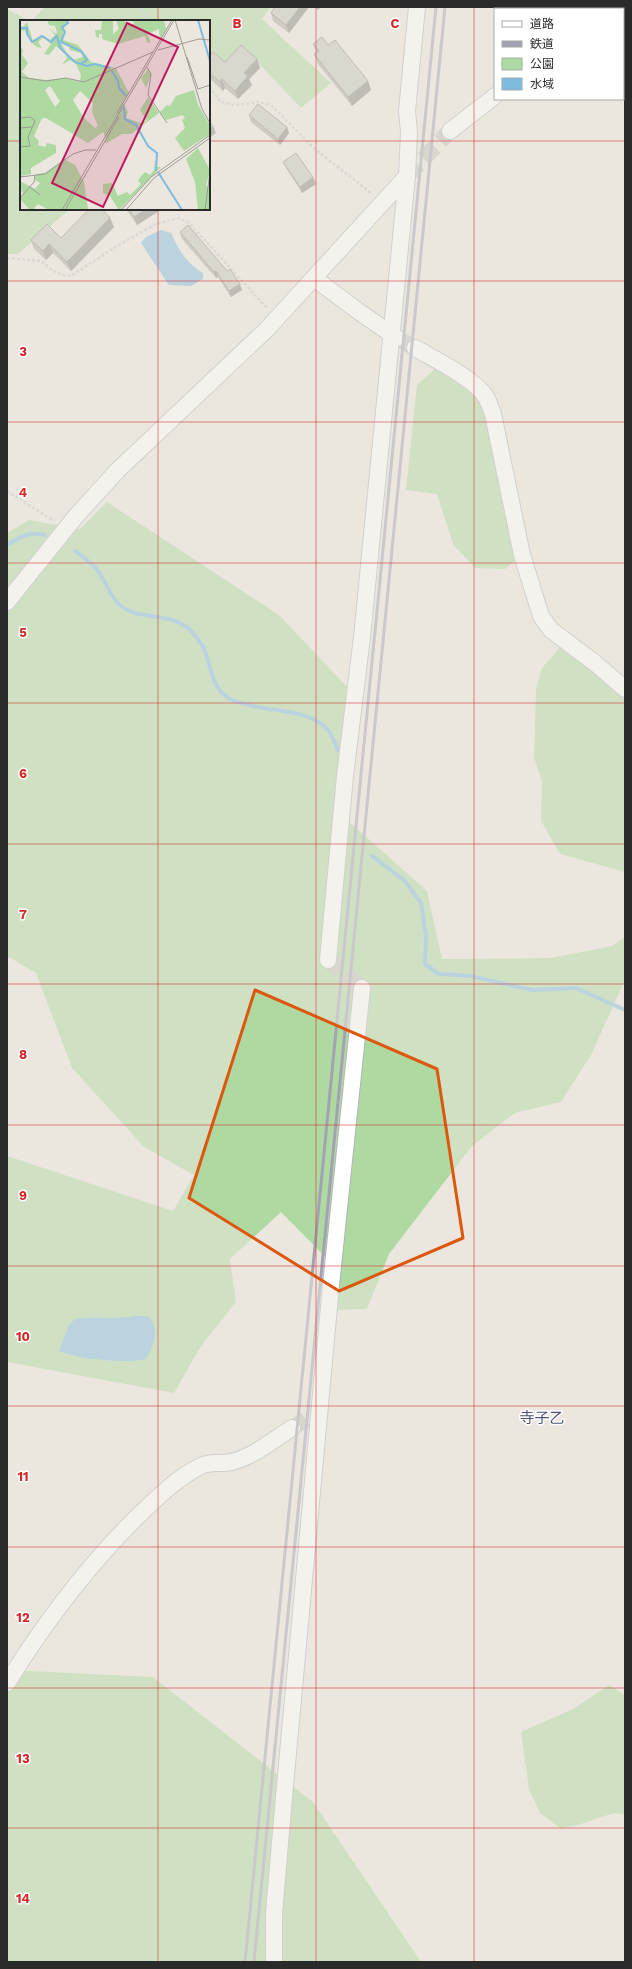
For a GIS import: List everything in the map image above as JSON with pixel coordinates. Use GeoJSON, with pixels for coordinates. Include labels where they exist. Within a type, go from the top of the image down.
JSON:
{"type":"FeatureCollection","features":[{"type":"Feature","properties":{"kind":"street"},"geometry":{"type":"LineString","coordinates":[[328,960],[345,776],[362,637],[394,336],[407,176],[409,132],[407,111],[417,7]]}},
{"type":"Feature","properties":{"kind":"street"},"geometry":{"type":"LineString","coordinates":[[450,131],[494,97]]}},
{"type":"Feature","properties":{"kind":"street"},"geometry":{"type":"LineString","coordinates":[[7,602],[118,470],[276,319],[407,176]]}},
{"type":"Feature","properties":{"kind":"street"},"geometry":{"type":"LineString","coordinates":[[314,278],[394,336]]}},
{"type":"Feature","properties":{"kind":"street"},"geometry":{"type":"LineString","coordinates":[[415,348],[451,369],[478,388],[486,397],[493,414],[522,555],[541,616],[551,630],[595,663],[625,689]]}},
{"type":"Feature","properties":{"kind":"street"},"geometry":{"type":"LineString","coordinates":[[274,1962],[274,1913],[314,1415],[362,988]]}},
{"type":"Feature","properties":{"kind":"street"},"geometry":{"type":"LineString","coordinates":[[7,1682],[21,1660],[83,1576],[109,1545],[180,1478],[200,1466],[216,1462],[230,1462],[247,1456],[292,1428]]}},
{"type":"Feature","properties":{"kind":"path"},"geometry":{"type":"LineString","coordinates":[[138,7],[150,20]]}},
{"type":"Feature","properties":{"kind":"path"},"geometry":{"type":"LineString","coordinates":[[210,88],[221,102],[234,105],[260,102],[272,106],[315,149],[383,202]]}},
{"type":"Feature","properties":{"kind":"path"},"geometry":{"type":"LineString","coordinates":[[7,258],[41,261],[52,270],[62,275],[71,276],[117,246],[156,224],[178,218],[189,223],[276,319]]}},
{"type":"Feature","properties":{"kind":"path"},"geometry":{"type":"LineString","coordinates":[[7,491],[67,529]]}},
{"type":"Feature","properties":{"kind":"highlighted area"},"geometry":{"type":"Polygon","coordinates":[[[255,990],[437,1069],[463,1238],[339,1291],[189,1198],[255,990]]]}},
{"type":"Feature","properties":{"kind":"green space"},"geometry":{"type":"Polygon","coordinates":[[[45,7],[271,7],[262,19],[331,83],[301,108],[243,47],[210,79],[210,20],[32,20],[45,7]]]}},
{"type":"Feature","properties":{"kind":"green space"},"geometry":{"type":"Polygon","coordinates":[[[7,9],[28,20],[20,20],[20,210],[69,210],[18,254],[7,254],[7,9]]]}},
{"type":"Feature","properties":{"kind":"green space"},"geometry":{"type":"Polygon","coordinates":[[[437,367],[457,377],[484,403],[519,557],[505,569],[475,568],[453,544],[437,494],[406,490],[417,385],[437,367]]]}},
{"type":"Feature","properties":{"kind":"green space"},"geometry":{"type":"Polygon","coordinates":[[[107,502],[279,615],[353,693],[337,811],[427,891],[442,959],[551,958],[612,946],[625,937],[625,980],[591,1055],[561,1102],[515,1113],[472,1146],[389,1254],[367,1309],[335,1310],[339,1271],[281,1212],[230,1259],[236,1302],[201,1346],[174,1393],[7,1362],[7,1156],[173,1211],[194,1175],[144,1147],[72,1068],[36,973],[7,956],[7,533],[29,520],[80,529],[107,502]]]}},
{"type":"Feature","properties":{"kind":"green space"},"geometry":{"type":"Polygon","coordinates":[[[561,646],[625,695],[625,872],[560,854],[541,821],[542,781],[534,758],[536,689],[542,668],[561,646]]]}},
{"type":"Feature","properties":{"kind":"green space"},"geometry":{"type":"Polygon","coordinates":[[[8,1670],[153,1677],[313,1802],[421,1962],[7,1962],[8,1670]]]}},
{"type":"Feature","properties":{"kind":"green space"},"geometry":{"type":"Polygon","coordinates":[[[609,1685],[625,1695],[625,1815],[614,1813],[578,1825],[560,1828],[540,1813],[529,1789],[521,1732],[573,1709],[609,1685]]]}},
{"type":"Feature","properties":{"kind":"water"},"geometry":{"type":"Polygon","coordinates":[[[161,230],[171,233],[184,256],[192,265],[203,273],[203,279],[191,286],[169,285],[141,243],[146,237],[161,230]]]}},
{"type":"Feature","properties":{"kind":"water"},"geometry":{"type":"Polygon","coordinates":[[[148,1316],[154,1326],[154,1343],[146,1359],[128,1361],[102,1360],[67,1354],[59,1351],[69,1325],[75,1319],[120,1318],[148,1316]]]}},
{"type":"Feature","properties":{"kind":"building"},"geometry":{"type":"Polygon","coordinates":[[[275,7],[300,7],[286,25],[271,13],[275,7]]]}},
{"type":"Feature","properties":{"kind":"building"},"geometry":{"type":"Polygon","coordinates":[[[322,37],[328,45],[335,40],[368,81],[348,97],[314,54],[319,51],[313,44],[322,37]]]}},
{"type":"Feature","properties":{"kind":"building"},"geometry":{"type":"Polygon","coordinates":[[[241,45],[257,59],[244,73],[248,76],[235,91],[222,79],[220,82],[210,74],[210,55],[213,52],[225,62],[241,45]]]}},
{"type":"Feature","properties":{"kind":"building"},"geometry":{"type":"Polygon","coordinates":[[[258,104],[287,127],[278,139],[249,115],[258,104]]]}},
{"type":"Feature","properties":{"kind":"building"},"geometry":{"type":"Polygon","coordinates":[[[296,153],[313,177],[300,187],[283,162],[296,153]]]}},
{"type":"Feature","properties":{"kind":"building"},"geometry":{"type":"Polygon","coordinates":[[[88,210],[103,210],[110,218],[67,262],[49,244],[43,251],[31,240],[47,224],[61,238],[88,210]]]}},
{"type":"Feature","properties":{"kind":"building"},"geometry":{"type":"Polygon","coordinates":[[[130,210],[144,210],[134,217],[130,210]]]}},
{"type":"Feature","properties":{"kind":"building"},"geometry":{"type":"Polygon","coordinates":[[[188,225],[227,271],[230,269],[240,284],[229,291],[216,271],[214,272],[180,232],[188,225]]]}},
{"type":"Feature","properties":{"kind":"waterway"},"geometry":{"type":"LineString","coordinates":[[7,545],[30,534],[45,535]]}},
{"type":"Feature","properties":{"kind":"waterway"},"geometry":{"type":"LineString","coordinates":[[75,551],[96,568],[114,599],[128,611],[166,618],[184,625],[191,631],[204,649],[212,675],[218,687],[227,697],[241,703],[292,712],[312,719],[329,731],[338,750]]}},
{"type":"Feature","properties":{"kind":"waterway"},"geometry":{"type":"LineString","coordinates":[[372,856],[404,880],[421,903],[426,936],[425,964],[439,974],[470,976],[532,990],[576,988],[625,1010]]}},
{"type":"Feature","properties":{"kind":"tunnel"},"geometry":{"type":"LineString","coordinates":[[407,176],[450,131]]}},
{"type":"Feature","properties":{"kind":"tunnel"},"geometry":{"type":"LineString","coordinates":[[397,338],[415,348]]}},
{"type":"Feature","properties":{"kind":"tunnel"},"geometry":{"type":"LineString","coordinates":[[328,960],[362,988]]}},
{"type":"Feature","properties":{"kind":"tunnel"},"geometry":{"type":"LineString","coordinates":[[292,1428],[310,1417]]}},
{"type":"Feature","properties":{"kind":"railway"},"geometry":{"type":"LineString","coordinates":[[245,1962],[436,7]]}},
{"type":"Feature","properties":{"kind":"railway"},"geometry":{"type":"LineString","coordinates":[[254,1962],[445,7]]}},
{"type":"Feature","properties":{"kind":"district","name":"寺子乙"},"geometry":{"type":"Point","coordinates":[542,1418]}}]}
